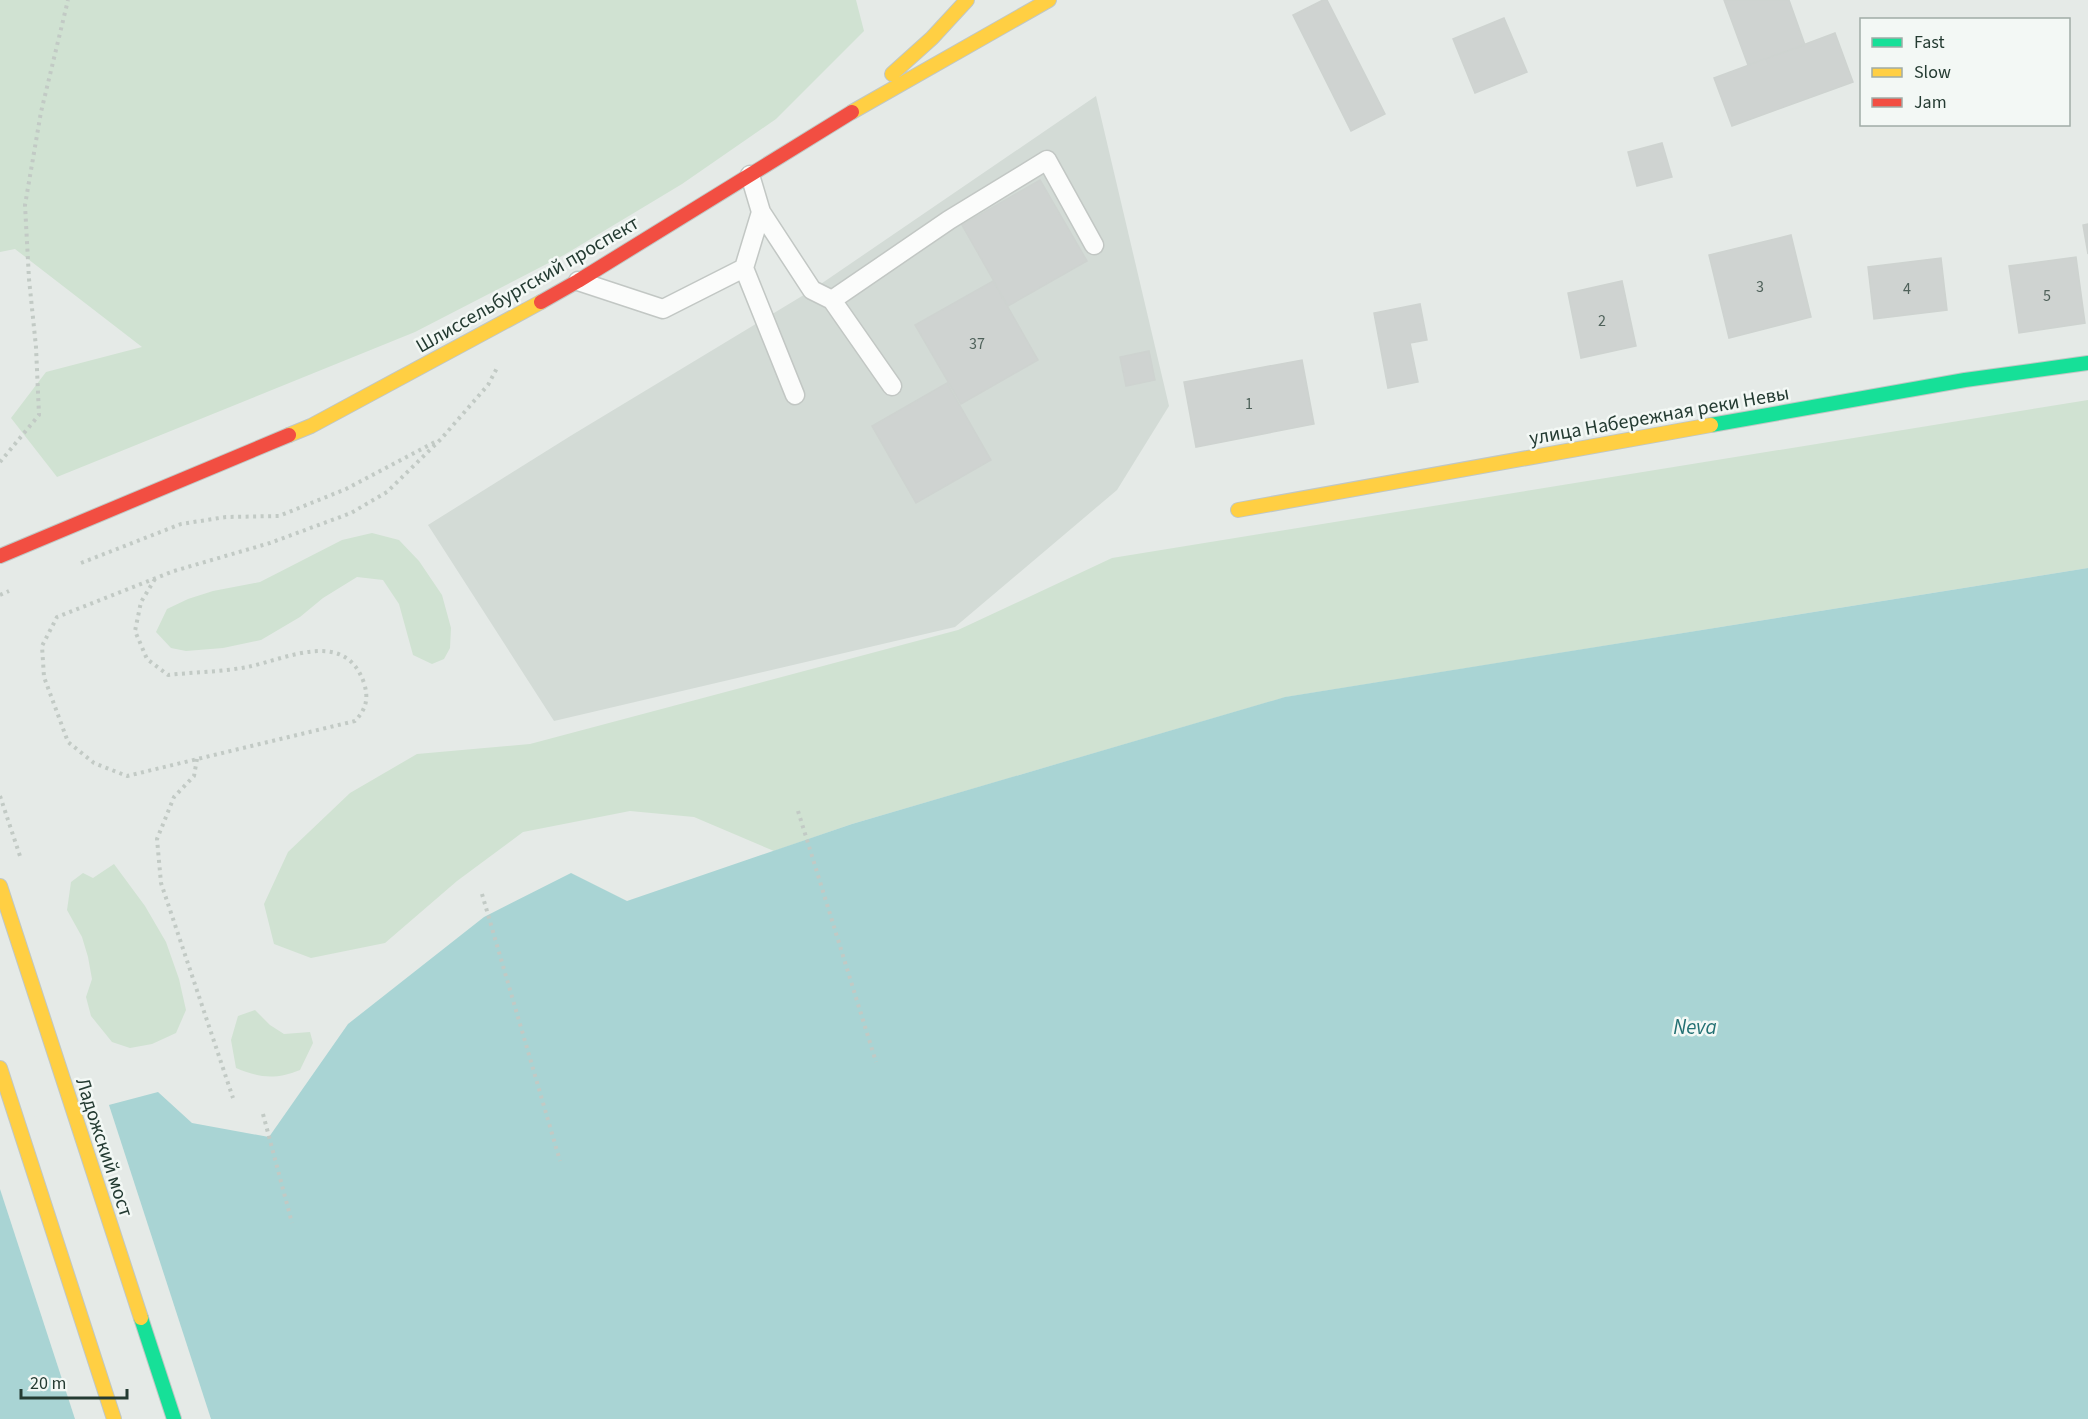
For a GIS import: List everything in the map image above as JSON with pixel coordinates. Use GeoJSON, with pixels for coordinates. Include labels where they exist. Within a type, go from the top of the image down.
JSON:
{"type":"FeatureCollection","features":[{"type":"Feature","properties":{"kind":"main road"},"geometry":{"type":"LineString","coordinates":[[828,126],[932,38],[967,0]]}},
{"type":"Feature","properties":{"kind":"main road","name":"Шлиссельбургский проспект"},"geometry":{"type":"LineString","coordinates":[[0,556],[311,426],[578,281],[828,126],[1049,0]]}},
{"type":"Feature","properties":{"kind":"main road","name":"улица Набережная реки Невы"},"geometry":{"type":"LineString","coordinates":[[1238,510],[1965,380],[2088,363]]}},
{"type":"Feature","properties":{"kind":"main road","name":"Ладожский мост"},"geometry":{"type":"LineString","coordinates":[[0,886],[174,1419]]}},
{"type":"Feature","properties":{"kind":"main road"},"geometry":{"type":"LineString","coordinates":[[0,1068],[114,1419]]}},
{"type":"Feature","properties":{"kind":"lane"},"geometry":{"type":"LineString","coordinates":[[832,300],[949,220],[1047,160],[1094,245]]}},
{"type":"Feature","properties":{"kind":"lane"},"geometry":{"type":"LineString","coordinates":[[750,175],[761,212],[812,290],[832,300],[892,386]]}},
{"type":"Feature","properties":{"kind":"lane"},"geometry":{"type":"LineString","coordinates":[[761,212],[744,268],[795,395]]}},
{"type":"Feature","properties":{"kind":"lane"},"geometry":{"type":"LineString","coordinates":[[578,281],[663,309],[744,268]]}},
{"type":"Feature","properties":{"kind":"path"},"geometry":{"type":"LineString","coordinates":[[0,462],[39,415],[25,205],[40,112],[68,0]]}},
{"type":"Feature","properties":{"kind":"path"},"geometry":{"type":"LineString","coordinates":[[155,579],[141,602],[135,631],[147,659],[168,675],[245,667],[317,649],[345,656],[360,671],[367,692],[364,711],[355,721],[127,776],[94,763],[68,742],[45,677],[42,646],[57,617],[155,579],[270,543],[351,513],[387,492],[441,439],[488,385],[503,357]]}},
{"type":"Feature","properties":{"kind":"path"},"geometry":{"type":"LineString","coordinates":[[75,565],[180,524],[226,517],[279,516],[346,489],[441,439]]}},
{"type":"Feature","properties":{"kind":"path"},"geometry":{"type":"LineString","coordinates":[[0,595],[11,590]]}},
{"type":"Feature","properties":{"kind":"path"},"geometry":{"type":"LineString","coordinates":[[197,759],[194,776],[174,797],[157,839],[161,883],[233,1098]]}},
{"type":"Feature","properties":{"kind":"path"},"geometry":{"type":"LineString","coordinates":[[798,811],[876,1062]]}},
{"type":"Feature","properties":{"kind":"path"},"geometry":{"type":"LineString","coordinates":[[482,894],[560,1161]]}},
{"type":"Feature","properties":{"kind":"path"},"geometry":{"type":"LineString","coordinates":[[263,1114],[292,1223]]}},
{"type":"Feature","properties":{"kind":"shaded area"},"geometry":{"type":"Polygon","coordinates":[[[1096,96],[1169,406],[1117,490],[955,627],[554,721],[428,525],[812,290],[1096,96]]]}},
{"type":"Feature","properties":{"kind":"green space"},"geometry":{"type":"Polygon","coordinates":[[[0,0],[856,0],[864,31],[776,119],[682,184],[564,255],[415,332],[57,477],[11,418],[46,372],[142,347],[15,249],[0,252],[0,0]]]}},
{"type":"Feature","properties":{"kind":"green space"},"geometry":{"type":"Polygon","coordinates":[[[2088,400],[2088,568],[1286,697],[852,824],[774,851],[694,817],[630,811],[523,832],[457,881],[385,943],[311,958],[274,944],[264,904],[288,852],[350,793],[417,754],[530,744],[958,630],[1112,558],[2088,400]]]}},
{"type":"Feature","properties":{"kind":"green space"},"geometry":{"type":"Polygon","coordinates":[[[372,533],[399,540],[419,561],[442,595],[451,628],[450,648],[444,659],[432,664],[413,655],[399,604],[383,580],[357,577],[323,598],[300,617],[261,640],[223,648],[186,651],[171,648],[156,632],[167,609],[188,599],[213,591],[260,582],[342,540],[372,533]]]}},
{"type":"Feature","properties":{"kind":"green space"},"geometry":{"type":"Polygon","coordinates":[[[114,864],[145,906],[166,942],[179,979],[186,1010],[176,1033],[152,1044],[130,1048],[112,1042],[91,1016],[86,997],[92,979],[88,957],[82,937],[67,910],[71,882],[83,873],[93,878],[114,864]]]}},
{"type":"Feature","properties":{"kind":"green space"},"geometry":{"type":"Polygon","coordinates":[[[255,1010],[270,1025],[284,1034],[310,1032],[313,1043],[300,1070],[268,1076],[236,1068],[231,1040],[238,1016],[255,1010]]]}},
{"type":"Feature","properties":{"kind":"water","name":"Neva"},"geometry":{"type":"Polygon","coordinates":[[[2088,568],[2088,1419],[0,1419],[0,1127],[105,1106],[158,1092],[192,1123],[269,1137],[348,1024],[484,917],[571,873],[627,901],[852,824],[1285,697],[2088,568]]]}},
{"type":"Feature","properties":{"kind":"pier"},"geometry":{"type":"Polygon","coordinates":[[[108,1102],[211,1419],[75,1419],[0,1189],[0,1124],[108,1102]]]}},
{"type":"Feature","properties":{"kind":"building"},"geometry":{"type":"Polygon","coordinates":[[[1327,0],[1385,114],[1351,131],[1293,15],[1327,0]]]}},
{"type":"Feature","properties":{"kind":"building"},"geometry":{"type":"Polygon","coordinates":[[[1724,0],[1789,0],[1805,45],[1748,65],[1724,0]]]}},
{"type":"Feature","properties":{"kind":"building"},"geometry":{"type":"Polygon","coordinates":[[[1504,18],[1527,72],[1475,93],[1453,39],[1504,18]]]}},
{"type":"Feature","properties":{"kind":"building"},"geometry":{"type":"Polygon","coordinates":[[[1835,33],[1853,82],[1732,126],[1714,78],[1835,33]]]}},
{"type":"Feature","properties":{"kind":"building"},"geometry":{"type":"Polygon","coordinates":[[[1662,143],[1672,177],[1637,186],[1628,152],[1662,143]]]}},
{"type":"Feature","properties":{"kind":"building"},"geometry":{"type":"Polygon","coordinates":[[[1040,180],[1087,261],[1008,306],[962,225],[1040,180]]]}},
{"type":"Feature","properties":{"kind":"building"},"geometry":{"type":"Polygon","coordinates":[[[2088,224],[2088,254],[2083,225],[2088,224]]]}},
{"type":"Feature","properties":{"kind":"building"},"geometry":{"type":"Polygon","coordinates":[[[1791,235],[1811,317],[1729,338],[1709,255],[1791,235]]]}},
{"type":"Feature","properties":{"kind":"building"},"geometry":{"type":"Polygon","coordinates":[[[2076,257],[2085,323],[2019,333],[2009,266],[2076,257]]]}},
{"type":"Feature","properties":{"kind":"building"},"geometry":{"type":"Polygon","coordinates":[[[1941,258],[1947,310],[1874,319],[1868,267],[1941,258]]]}},
{"type":"Feature","properties":{"kind":"building"},"geometry":{"type":"Polygon","coordinates":[[[993,281],[1038,360],[961,404],[915,325],[993,281]]]}},
{"type":"Feature","properties":{"kind":"building"},"geometry":{"type":"Polygon","coordinates":[[[1622,281],[1636,346],[1581,358],[1568,293],[1622,281]]]}},
{"type":"Feature","properties":{"kind":"building"},"geometry":{"type":"Polygon","coordinates":[[[1420,304],[1427,340],[1410,343],[1418,382],[1388,388],[1374,313],[1420,304]]]}},
{"type":"Feature","properties":{"kind":"building"},"geometry":{"type":"Polygon","coordinates":[[[1149,351],[1155,380],[1126,386],[1120,357],[1149,351]]]}},
{"type":"Feature","properties":{"kind":"building"},"geometry":{"type":"Polygon","coordinates":[[[1302,360],[1314,424],[1196,447],[1184,382],[1302,360]]]}},
{"type":"Feature","properties":{"kind":"building"},"geometry":{"type":"Polygon","coordinates":[[[947,383],[991,460],[916,503],[872,426],[947,383]]]}},
{"type":"Feature","properties":{"kind":"traffic: fast"},"geometry":{"type":"LineString","coordinates":[[1711,425],[1965,380],[2088,363]]}},
{"type":"Feature","properties":{"kind":"traffic: fast"},"geometry":{"type":"LineString","coordinates":[[141,1318],[174,1419]]}},
{"type":"Feature","properties":{"kind":"traffic: slow"},"geometry":{"type":"LineString","coordinates":[[892,74],[932,38],[967,0]]}},
{"type":"Feature","properties":{"kind":"traffic: slow"},"geometry":{"type":"LineString","coordinates":[[852,112],[1049,0]]}},
{"type":"Feature","properties":{"kind":"traffic: slow"},"geometry":{"type":"LineString","coordinates":[[289,435],[311,426],[541,302]]}},
{"type":"Feature","properties":{"kind":"traffic: slow"},"geometry":{"type":"LineString","coordinates":[[1238,510],[1711,425]]}},
{"type":"Feature","properties":{"kind":"traffic: slow"},"geometry":{"type":"LineString","coordinates":[[0,886],[141,1318]]}},
{"type":"Feature","properties":{"kind":"traffic: slow"},"geometry":{"type":"LineString","coordinates":[[0,1068],[114,1419]]}},
{"type":"Feature","properties":{"kind":"traffic: jam"},"geometry":{"type":"LineString","coordinates":[[541,302],[852,112]]}},
{"type":"Feature","properties":{"kind":"traffic: jam"},"geometry":{"type":"LineString","coordinates":[[0,556],[289,435]]}}]}
